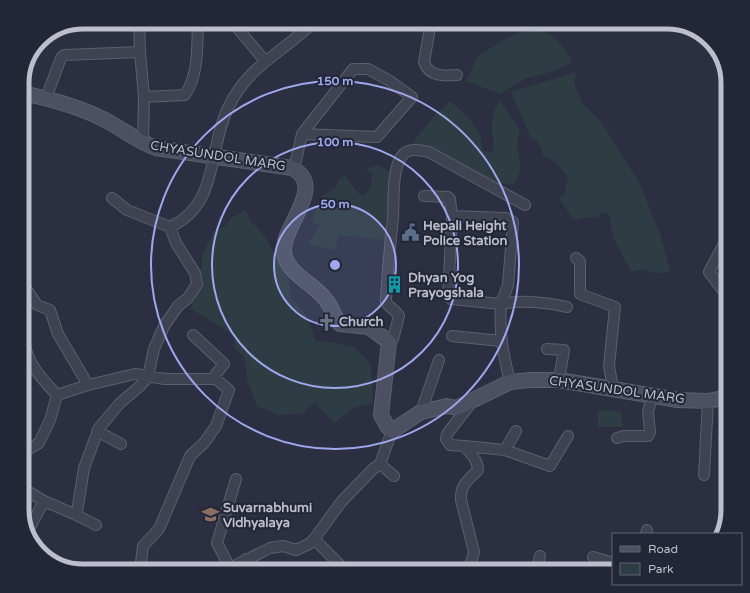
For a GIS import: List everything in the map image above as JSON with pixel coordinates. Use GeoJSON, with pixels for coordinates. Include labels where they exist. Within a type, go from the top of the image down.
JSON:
{"type":"FeatureCollection","features":[{"type":"Feature","properties":{"kind":"street"},"geometry":{"type":"LineString","coordinates":[[139,29],[144,97],[143,144]]}},
{"type":"Feature","properties":{"kind":"street"},"geometry":{"type":"LineString","coordinates":[[144,97],[186,95],[190,88],[196,65],[198,29]]}},
{"type":"Feature","properties":{"kind":"street"},"geometry":{"type":"LineString","coordinates":[[238,29],[265,61]]}},
{"type":"Feature","properties":{"kind":"street"},"geometry":{"type":"LineString","coordinates":[[170,227],[187,217],[196,209],[208,182],[219,131],[229,106],[248,76],[307,29]]}},
{"type":"Feature","properties":{"kind":"street"},"geometry":{"type":"LineString","coordinates":[[430,29],[424,62],[426,69],[431,73],[442,76],[457,75]]}},
{"type":"Feature","properties":{"kind":"street"},"geometry":{"type":"LineString","coordinates":[[46,98],[61,58],[64,55],[140,52]]}},
{"type":"Feature","properties":{"kind":"street"},"geometry":{"type":"LineString","coordinates":[[294,169],[302,134],[353,69],[368,69],[390,81],[412,97],[377,136],[302,134]]}},
{"type":"Feature","properties":{"kind":"street","name":"CHYASUNDOL MARG"},"geometry":{"type":"LineString","coordinates":[[29,94],[46,98],[107,121],[143,144],[156,148],[294,169],[300,172],[304,178],[306,190],[304,199],[287,234],[284,244],[284,258],[291,268],[325,298],[340,324],[370,327],[389,342]]}},
{"type":"Feature","properties":{"kind":"street"},"geometry":{"type":"LineString","coordinates":[[236,564],[270,548],[283,546],[296,550],[309,544],[342,501],[372,469],[380,464],[392,431],[386,426],[381,415],[389,342],[393,339],[399,316],[398,313],[389,307],[386,295],[395,183],[397,167],[401,157],[407,151],[412,150],[429,152],[525,205]]}},
{"type":"Feature","properties":{"kind":"street"},"geometry":{"type":"LineString","coordinates":[[424,196],[448,197],[450,199],[452,216],[448,297],[451,299],[501,304],[511,302],[557,304],[566,307]]}},
{"type":"Feature","properties":{"kind":"street"},"geometry":{"type":"LineString","coordinates":[[74,514],[79,509],[84,468],[97,431],[120,403],[148,377],[154,349],[164,326],[178,306],[188,298],[197,284],[195,273],[176,243],[170,227],[127,210],[112,198]]}},
{"type":"Feature","properties":{"kind":"street"},"geometry":{"type":"LineString","coordinates":[[452,216],[506,218],[513,222],[508,285],[501,304],[499,326],[500,341],[510,382]]}},
{"type":"Feature","properties":{"kind":"street"},"geometry":{"type":"LineString","coordinates":[[721,249],[709,272],[721,288]]}},
{"type":"Feature","properties":{"kind":"street"},"geometry":{"type":"LineString","coordinates":[[576,258],[580,261],[580,294],[614,307],[609,366],[613,388]]}},
{"type":"Feature","properties":{"kind":"street"},"geometry":{"type":"LineString","coordinates":[[29,293],[37,305],[50,310],[58,334],[88,385]]}},
{"type":"Feature","properties":{"kind":"street"},"geometry":{"type":"LineString","coordinates":[[193,335],[224,364],[216,374],[216,378]]}},
{"type":"Feature","properties":{"kind":"street"},"geometry":{"type":"LineString","coordinates":[[452,336],[500,341]]}},
{"type":"Feature","properties":{"kind":"street"},"geometry":{"type":"LineString","coordinates":[[547,349],[564,350],[559,380]]}},
{"type":"Feature","properties":{"kind":"street"},"geometry":{"type":"LineString","coordinates":[[29,356],[31,363],[39,376],[57,395]]}},
{"type":"Feature","properties":{"kind":"street"},"geometry":{"type":"LineString","coordinates":[[422,412],[439,360]]}},
{"type":"Feature","properties":{"kind":"street"},"geometry":{"type":"LineString","coordinates":[[57,395],[88,385],[135,374],[165,379],[216,378],[229,390],[229,396],[216,426],[204,443],[190,456],[159,529],[143,546],[141,564]]}},
{"type":"Feature","properties":{"kind":"street","name":"CHYASUNDOL MARG"},"geometry":{"type":"LineString","coordinates":[[392,431],[422,412],[447,406],[457,408],[510,382],[559,380],[678,400],[708,401],[721,400]]}},
{"type":"Feature","properties":{"kind":"street"},"geometry":{"type":"LineString","coordinates":[[29,448],[39,443],[50,420],[57,395]]}},
{"type":"Feature","properties":{"kind":"street"},"geometry":{"type":"LineString","coordinates":[[617,438],[624,436],[648,436],[650,432],[648,412],[652,396]]}},
{"type":"Feature","properties":{"kind":"street"},"geometry":{"type":"LineString","coordinates":[[473,401],[446,437],[446,442],[450,445],[505,450],[550,466],[568,436]]}},
{"type":"Feature","properties":{"kind":"street"},"geometry":{"type":"LineString","coordinates":[[704,475],[708,401]]}},
{"type":"Feature","properties":{"kind":"street"},"geometry":{"type":"LineString","coordinates":[[97,431],[121,444]]}},
{"type":"Feature","properties":{"kind":"street"},"geometry":{"type":"LineString","coordinates":[[505,450],[516,431]]}},
{"type":"Feature","properties":{"kind":"street"},"geometry":{"type":"LineString","coordinates":[[464,446],[474,457],[478,467],[478,470],[463,486],[461,492],[461,500],[474,552],[470,564]]}},
{"type":"Feature","properties":{"kind":"street"},"geometry":{"type":"LineString","coordinates":[[380,464],[394,476]]}},
{"type":"Feature","properties":{"kind":"street"},"geometry":{"type":"LineString","coordinates":[[225,564],[217,543],[236,479]]}},
{"type":"Feature","properties":{"kind":"street"},"geometry":{"type":"LineString","coordinates":[[29,492],[44,501],[96,525]]}},
{"type":"Feature","properties":{"kind":"street"},"geometry":{"type":"LineString","coordinates":[[31,525],[44,501]]}},
{"type":"Feature","properties":{"kind":"street"},"geometry":{"type":"LineString","coordinates":[[314,539],[339,564]]}},
{"type":"Feature","properties":{"kind":"street"},"geometry":{"type":"LineString","coordinates":[[538,564],[540,556]]}},
{"type":"Feature","properties":{"kind":"street"},"geometry":{"type":"LineString","coordinates":[[594,557],[612,563]]}},
{"type":"Feature","properties":{"kind":"street"},"geometry":{"type":"LineString","coordinates":[[246,559],[251,564]]}},
{"type":"Feature","properties":{"kind":"green space"},"geometry":{"type":"Polygon","coordinates":[[[528,29],[538,29],[553,36],[565,49],[573,62],[554,71],[524,79],[500,94],[466,81],[477,57],[503,40],[528,29]]]}},
{"type":"Feature","properties":{"kind":"green space"},"geometry":{"type":"Polygon","coordinates":[[[576,72],[574,83],[583,104],[602,123],[640,184],[660,234],[671,272],[654,273],[642,269],[631,272],[613,237],[609,215],[602,212],[597,218],[588,217],[574,220],[559,199],[564,194],[568,178],[557,164],[543,155],[538,141],[531,139],[511,92],[576,72]]]}},
{"type":"Feature","properties":{"kind":"green space"},"geometry":{"type":"Polygon","coordinates":[[[500,100],[520,130],[517,146],[520,169],[514,184],[496,183],[464,167],[438,150],[411,145],[432,118],[450,101],[468,117],[480,134],[483,151],[493,152],[492,120],[493,114],[500,100]]]}},
{"type":"Feature","properties":{"kind":"green space"},"geometry":{"type":"Polygon","coordinates":[[[379,165],[389,172],[390,179],[385,240],[339,235],[335,250],[308,244],[320,225],[312,222],[322,196],[336,187],[338,179],[345,175],[358,193],[364,195],[371,186],[372,173],[365,169],[379,165]]]}},
{"type":"Feature","properties":{"kind":"green space"},"geometry":{"type":"Polygon","coordinates":[[[246,210],[250,220],[265,236],[289,281],[291,298],[307,316],[316,341],[337,343],[356,348],[371,365],[373,403],[353,408],[335,423],[314,403],[302,414],[278,415],[257,406],[247,379],[244,356],[234,348],[235,336],[191,309],[201,282],[202,256],[214,231],[225,226],[231,218],[246,210]]]}},
{"type":"Feature","properties":{"kind":"green space"},"geometry":{"type":"Polygon","coordinates":[[[598,410],[621,411],[623,427],[598,427],[598,410]]]}},
{"type":"Feature","properties":{"kind":"place","name":"Hepali Height Police Station"},"geometry":{"type":"Point","coordinates":[410,233]}},
{"type":"Feature","properties":{"kind":"place","name":"Dhyan Yog Prayogshala"},"geometry":{"type":"Point","coordinates":[395,285]}},
{"type":"Feature","properties":{"kind":"place","name":"Church"},"geometry":{"type":"Point","coordinates":[326,322]}},
{"type":"Feature","properties":{"kind":"place","name":"Suvarnabhumi Vidhyalaya"},"geometry":{"type":"Point","coordinates":[210,515]}}]}
